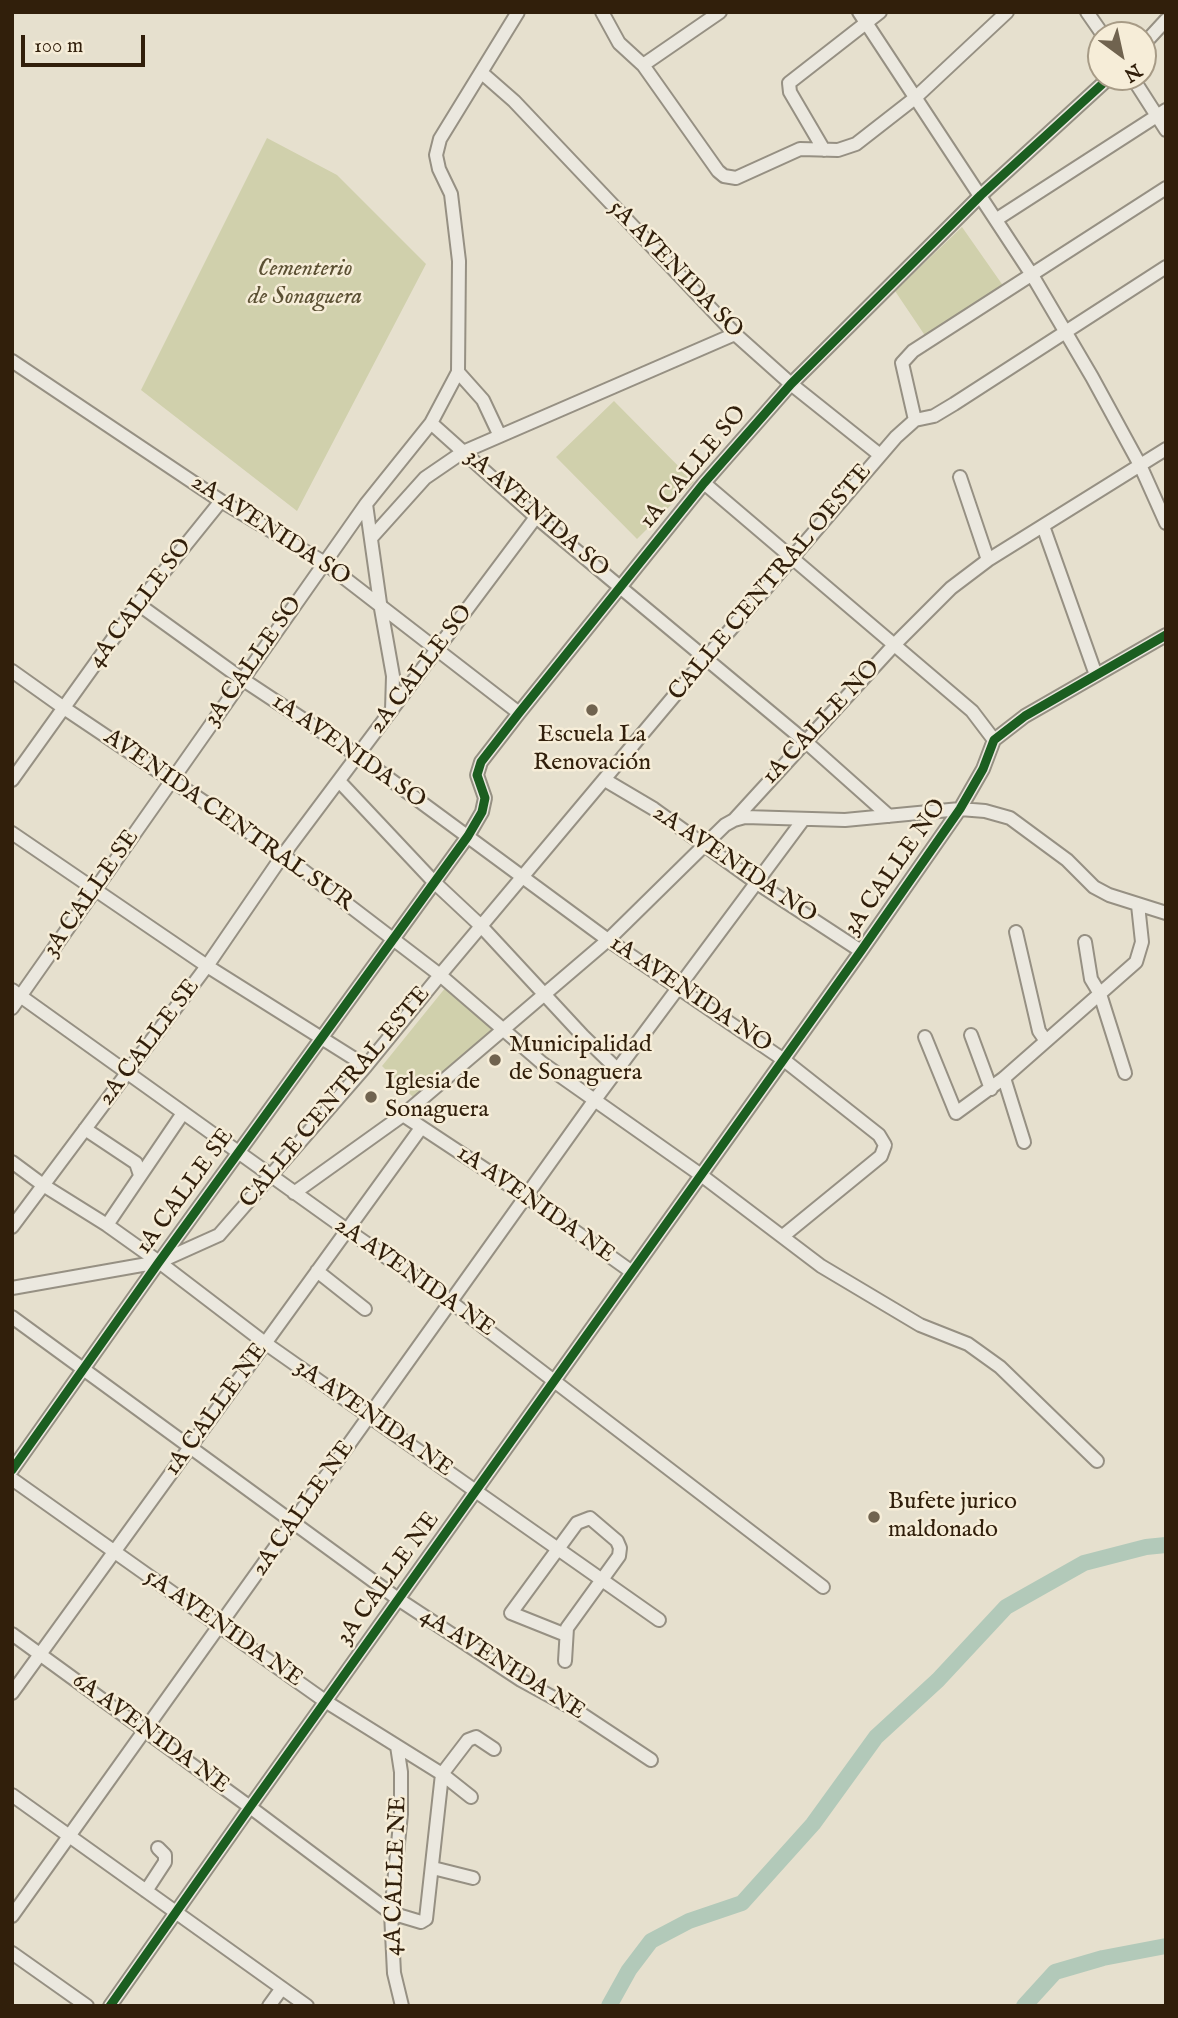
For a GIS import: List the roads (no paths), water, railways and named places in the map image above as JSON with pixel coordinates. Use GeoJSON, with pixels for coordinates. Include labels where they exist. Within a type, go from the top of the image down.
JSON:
{"type":"FeatureCollection","features":[{"type":"Feature","properties":{"kind":"street"},"geometry":{"type":"LineString","coordinates":[[499,434],[483,400],[458,372],[459,261],[451,194],[439,169],[436,155],[440,139],[519,12]]}},
{"type":"Feature","properties":{"kind":"street"},"geometry":{"type":"LineString","coordinates":[[643,65],[720,12]]}},
{"type":"Feature","properties":{"kind":"street"},"geometry":{"type":"LineString","coordinates":[[859,12],[997,219],[1066,331],[1140,466],[1166,523]]}},
{"type":"Feature","properties":{"kind":"street"},"geometry":{"type":"LineString","coordinates":[[824,150],[790,92],[789,83],[880,12]]}},
{"type":"Feature","properties":{"kind":"street"},"geometry":{"type":"LineString","coordinates":[[608,14],[620,43],[643,65],[718,171],[724,176],[736,178],[800,149],[838,150],[856,144],[915,98],[1007,12]]}},
{"type":"Feature","properties":{"kind":"street","name":"5A AVENIDA SO"},"geometry":{"type":"LineString","coordinates":[[482,73],[522,109],[735,334],[791,384],[880,455]]}},
{"type":"Feature","properties":{"kind":"street","name":"1A CALLE SO"},"geometry":{"type":"LineString","coordinates":[[393,938],[468,836],[482,812],[485,798],[477,775],[481,762],[704,483],[791,384],[981,195],[1095,91]]}},
{"type":"Feature","properties":{"kind":"street"},"geometry":{"type":"LineString","coordinates":[[1143,91],[1161,113],[1166,130]]}},
{"type":"Feature","properties":{"kind":"street"},"geometry":{"type":"LineString","coordinates":[[997,219],[1161,113]]}},
{"type":"Feature","properties":{"kind":"street"},"geometry":{"type":"LineString","coordinates":[[915,421],[902,363],[914,351],[1166,188]]}},
{"type":"Feature","properties":{"kind":"street","name":"CALLE CENTRAL OESTE"},"geometry":{"type":"LineString","coordinates":[[440,975],[880,455],[915,421],[934,416],[954,404],[1166,267]]}},
{"type":"Feature","properties":{"kind":"street"},"geometry":{"type":"LineString","coordinates":[[372,537],[425,478],[463,452],[499,434],[735,334]]}},
{"type":"Feature","properties":{"kind":"street","name":"2A AVENIDA SO"},"geometry":{"type":"LineString","coordinates":[[12,361],[221,501],[325,563],[519,713]]}},
{"type":"Feature","properties":{"kind":"street","name":"3A CALLE SO"},"geometry":{"type":"LineString","coordinates":[[172,780],[366,504],[430,423],[458,372]]}},
{"type":"Feature","properties":{"kind":"street","name":"3A AVENIDA SO"},"geometry":{"type":"LineString","coordinates":[[430,423],[536,517],[806,742],[889,816]]}},
{"type":"Feature","properties":{"kind":"street","name":"1A CALLE NO"},"geometry":{"type":"LineString","coordinates":[[503,1030],[608,940],[725,825],[734,820],[894,645],[951,589],[988,560],[1166,449]]}},
{"type":"Feature","properties":{"kind":"street"},"geometry":{"type":"LineString","coordinates":[[960,477],[988,560]]}},
{"type":"Feature","properties":{"kind":"street"},"geometry":{"type":"LineString","coordinates":[[704,483],[972,710],[994,740],[1026,716],[1166,635]]}},
{"type":"Feature","properties":{"kind":"street","name":"4A CALLE SO"},"geometry":{"type":"LineString","coordinates":[[12,780],[138,604],[221,501]]}},
{"type":"Feature","properties":{"kind":"street"},"geometry":{"type":"LineString","coordinates":[[366,504],[393,676],[392,710]]}},
{"type":"Feature","properties":{"kind":"street","name":"2A CALLE SO"},"geometry":{"type":"LineString","coordinates":[[283,855],[536,517]]}},
{"type":"Feature","properties":{"kind":"street"},"geometry":{"type":"LineString","coordinates":[[1043,526],[1096,675]]}},
{"type":"Feature","properties":{"kind":"street","name":"1A AVENIDA SO"},"geometry":{"type":"LineString","coordinates":[[138,604],[357,755],[522,878]]}},
{"type":"Feature","properties":{"kind":"street","name":"AVENIDA CENTRAL SUR"},"geometry":{"type":"LineString","coordinates":[[12,671],[283,855],[440,975],[542,1063],[701,1175],[821,1266],[920,1325],[968,1344],[1000,1367],[1097,1461]]}},
{"type":"Feature","properties":{"kind":"street","name":"3A CALLE NO"},"geometry":{"type":"LineString","coordinates":[[701,1175],[960,809],[983,769],[994,740]]}},
{"type":"Feature","properties":{"kind":"street","name":"3A CALLE SE"},"geometry":{"type":"LineString","coordinates":[[12,1007],[16,993],[172,780]]}},
{"type":"Feature","properties":{"kind":"street","name":"2A AVENIDA NO"},"geometry":{"type":"LineString","coordinates":[[605,780],[654,810],[757,883],[861,951]]}},
{"type":"Feature","properties":{"kind":"street"},"geometry":{"type":"LineString","coordinates":[[340,781],[434,882],[481,926],[618,1070]]}},
{"type":"Feature","properties":{"kind":"street"},"geometry":{"type":"LineString","coordinates":[[734,820],[745,817],[845,820],[960,809],[985,811],[1010,818],[1067,860],[1094,887],[1166,913]]}},
{"type":"Feature","properties":{"kind":"street","name":"2A CALLE NE"},"geometry":{"type":"LineString","coordinates":[[12,1916],[594,1101],[803,820]]}},
{"type":"Feature","properties":{"kind":"street"},"geometry":{"type":"LineString","coordinates":[[12,833],[207,966],[366,1066]]}},
{"type":"Feature","properties":{"kind":"street","name":"2A CALLE SE"},"geometry":{"type":"LineString","coordinates":[[12,1227],[207,966],[283,855]]}},
{"type":"Feature","properties":{"kind":"street","name":"1A AVENIDA NO"},"geometry":{"type":"LineString","coordinates":[[522,878],[784,1060],[879,1135],[885,1145],[881,1156],[783,1236]]}},
{"type":"Feature","properties":{"kind":"street"},"geometry":{"type":"LineString","coordinates":[[925,1037],[956,1113],[1004,1078],[1136,962],[1141,951],[1138,905]]}},
{"type":"Feature","properties":{"kind":"street"},"geometry":{"type":"LineString","coordinates":[[1016,932],[1039,1031],[1046,1041]]}},
{"type":"Feature","properties":{"kind":"street","name":"1A CALLE SE"},"geometry":{"type":"LineString","coordinates":[[12,1470],[393,938]]}},
{"type":"Feature","properties":{"kind":"street"},"geometry":{"type":"LineString","coordinates":[[1085,942],[1091,979],[1100,994],[1125,1073]]}},
{"type":"Feature","properties":{"kind":"street","name":"CALLE CENTRAL ESTE"},"geometry":{"type":"LineString","coordinates":[[12,1288],[159,1262],[219,1235],[366,1066],[440,975]]}},
{"type":"Feature","properties":{"kind":"street","name":"2A AVENIDA NE"},"geometry":{"type":"LineString","coordinates":[[16,993],[271,1177],[451,1302],[823,1587]]}},
{"type":"Feature","properties":{"kind":"street"},"geometry":{"type":"LineString","coordinates":[[294,1193],[403,1115],[503,1030]]}},
{"type":"Feature","properties":{"kind":"street"},"geometry":{"type":"LineString","coordinates":[[971,1035],[990,1089]]}},
{"type":"Feature","properties":{"kind":"street"},"geometry":{"type":"LineString","coordinates":[[1004,1078],[1024,1142]]}},
{"type":"Feature","properties":{"kind":"street"},"geometry":{"type":"LineString","coordinates":[[107,1225],[183,1113]]}},
{"type":"Feature","properties":{"kind":"street","name":"1A AVENIDA NE"},"geometry":{"type":"LineString","coordinates":[[403,1115],[527,1197],[632,1272]]}},
{"type":"Feature","properties":{"kind":"street","name":"1A CALLE NE"},"geometry":{"type":"LineString","coordinates":[[12,1693],[421,1128]]}},
{"type":"Feature","properties":{"kind":"street"},"geometry":{"type":"LineString","coordinates":[[85,1129],[136,1163],[140,1175]]}},
{"type":"Feature","properties":{"kind":"street","name":"3A AVENIDA NE"},"geometry":{"type":"LineString","coordinates":[[12,1162],[107,1225],[368,1417],[659,1620]]}},
{"type":"Feature","properties":{"kind":"street","name":"3A CALLE NE"},"geometry":{"type":"LineString","coordinates":[[110,2006],[325,1700],[701,1175]]}},
{"type":"Feature","properties":{"kind":"street"},"geometry":{"type":"LineString","coordinates":[[317,1271],[365,1309]]}},
{"type":"Feature","properties":{"kind":"street","name":"4A AVENIDA NE"},"geometry":{"type":"LineString","coordinates":[[12,1317],[295,1521],[398,1599],[521,1680],[574,1709],[651,1760]]}},
{"type":"Feature","properties":{"kind":"street","name":"5A AVENIDA NE"},"geometry":{"type":"LineString","coordinates":[[12,1479],[325,1700],[442,1773],[471,1797]]}},
{"type":"Feature","properties":{"kind":"street"},"geometry":{"type":"LineString","coordinates":[[565,1661],[567,1628],[619,1556],[620,1548],[617,1542],[590,1518],[580,1520],[511,1613],[566,1635]]}},
{"type":"Feature","properties":{"kind":"street","name":"6A AVENIDA NE"},"geometry":{"type":"LineString","coordinates":[[12,1634],[391,1913],[421,1922],[426,1919],[433,1868]]}},
{"type":"Feature","properties":{"kind":"street"},"geometry":{"type":"LineString","coordinates":[[473,1878],[433,1868],[435,1823],[442,1773],[468,1740],[476,1737],[494,1749]]}},
{"type":"Feature","properties":{"kind":"street","name":"4A CALLE NE"},"geometry":{"type":"LineString","coordinates":[[397,1746],[401,1772],[401,1814],[391,1913],[394,1973],[402,2006]]}},
{"type":"Feature","properties":{"kind":"street"},"geometry":{"type":"LineString","coordinates":[[12,1795],[307,2006]]}},
{"type":"Feature","properties":{"kind":"street"},"geometry":{"type":"LineString","coordinates":[[146,1891],[165,1863],[165,1854],[159,1848]]}},
{"type":"Feature","properties":{"kind":"street"},"geometry":{"type":"LineString","coordinates":[[12,1952],[87,2006]]}},
{"type":"Feature","properties":{"kind":"street"},"geometry":{"type":"LineString","coordinates":[[269,2006],[282,1988]]}},
{"type":"Feature","properties":{"kind":"waterway"},"geometry":{"type":"LineString","coordinates":[[609,2006],[629,1970],[651,1941],[689,1921],[742,1903],[813,1824],[876,1737],[938,1680],[1006,1607],[1084,1563],[1146,1547],[1166,1545]]}},
{"type":"Feature","properties":{"kind":"waterway"},"geometry":{"type":"LineString","coordinates":[[1024,2006],[1055,1972],[1103,1958],[1166,1946]]}},
{"type":"Feature","properties":{"kind":"place","name":"Escuela La Renovación"},"geometry":{"type":"Point","coordinates":[592,710]}},
{"type":"Feature","properties":{"kind":"place","name":"Municipalidad de Sonaguera"},"geometry":{"type":"Point","coordinates":[495,1060]}},
{"type":"Feature","properties":{"kind":"place","name":"Iglesia de Sonaguera"},"geometry":{"type":"Point","coordinates":[371,1097]}},
{"type":"Feature","properties":{"kind":"place","name":"Bufete jurico maldonado"},"geometry":{"type":"Point","coordinates":[874,1517]}},
{"type":"Feature","properties":{"kind":"park label","name":"Cementerio de Sonaguera"},"geometry":{"type":"Point","coordinates":[305,284]}}]}
